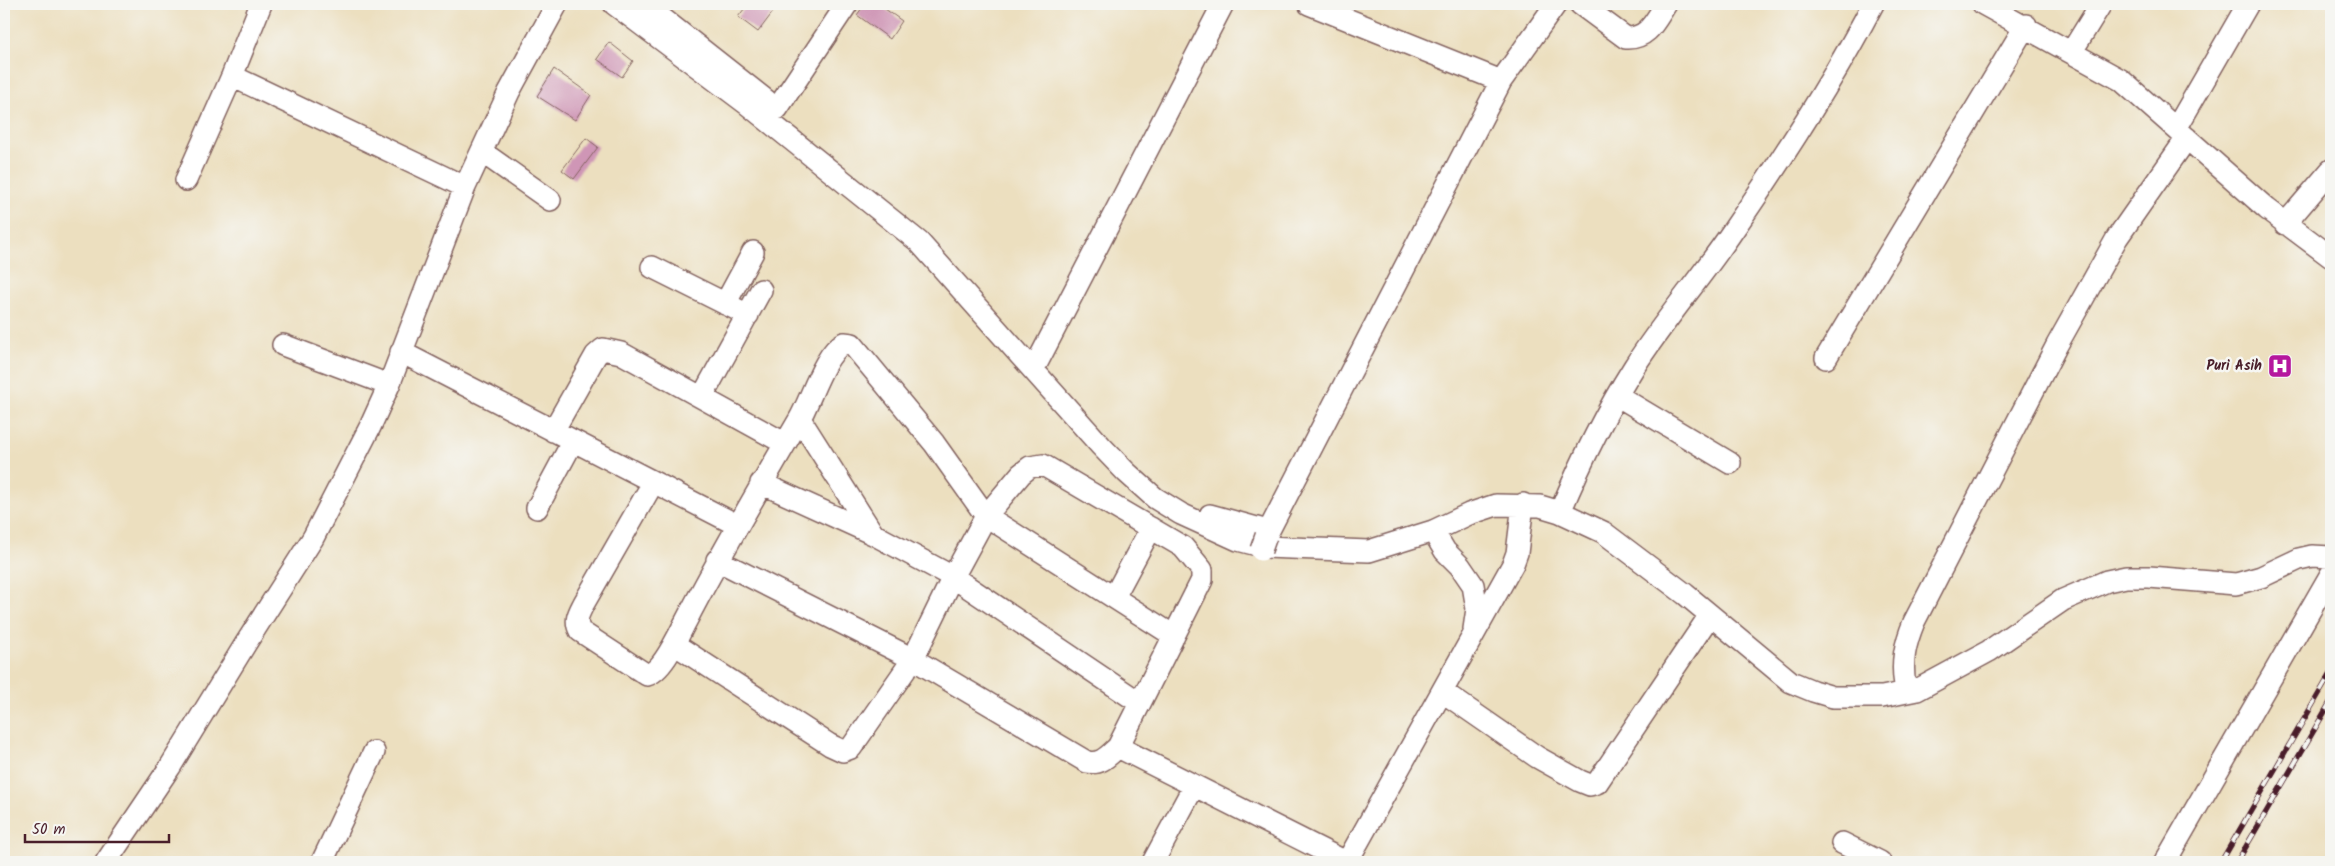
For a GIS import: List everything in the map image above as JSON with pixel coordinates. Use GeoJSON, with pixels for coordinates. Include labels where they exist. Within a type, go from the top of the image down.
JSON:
{"type":"FeatureCollection","features":[{"type":"Feature","properties":{"kind":"street"},"geometry":{"type":"LineString","coordinates":[[186,180],[232,76],[261,4]]}},
{"type":"Feature","properties":{"kind":"street"},"geometry":{"type":"LineString","coordinates":[[106,862],[170,768],[246,642],[313,538],[370,427],[389,385],[465,187],[509,92],[557,4]]}},
{"type":"Feature","properties":{"kind":"street"},"geometry":{"type":"LineString","coordinates":[[614,4],[747,104],[919,242],[1101,446],[1155,498],[1205,526],[1238,540],[1369,551],[1433,532],[1484,508],[1503,504],[1540,506],[1560,512],[1603,532],[1710,615],[1791,682],[1813,692],[1833,697],[1855,698],[1882,697],[1908,681],[1989,651],[2063,600],[2107,581],[2126,577],[2149,577],[2236,584],[2247,582],[2299,559],[2312,556],[2331,557]]}},
{"type":"Feature","properties":{"kind":"street"},"geometry":{"type":"LineString","coordinates":[[644,4],[777,109],[886,201],[923,237],[1119,453],[1146,478],[1175,498],[1227,520],[1265,541]]}},
{"type":"Feature","properties":{"kind":"street"},"geometry":{"type":"LineString","coordinates":[[777,109],[847,4]]}},
{"type":"Feature","properties":{"kind":"street"},"geometry":{"type":"LineString","coordinates":[[1037,363],[1223,4]]}},
{"type":"Feature","properties":{"kind":"street"},"geometry":{"type":"LineString","coordinates":[[1265,541],[1501,81],[1556,4]]}},
{"type":"Feature","properties":{"kind":"street"},"geometry":{"type":"LineString","coordinates":[[1580,4],[1626,38],[1635,39],[1650,30],[1666,4]]}},
{"type":"Feature","properties":{"kind":"street"},"geometry":{"type":"LineString","coordinates":[[1560,512],[1586,454],[1634,367],[1732,233],[1792,143],[1847,53],[1873,4]]}},
{"type":"Feature","properties":{"kind":"street"},"geometry":{"type":"LineString","coordinates":[[1983,4],[2026,25],[2121,80],[2182,132],[2267,210],[2331,257]]}},
{"type":"Feature","properties":{"kind":"street"},"geometry":{"type":"LineString","coordinates":[[2072,51],[2100,4]]}},
{"type":"Feature","properties":{"kind":"street"},"geometry":{"type":"LineString","coordinates":[[1908,681],[1907,639],[1914,622],[2057,345],[2117,238],[2182,132],[2248,4]]}},
{"type":"Feature","properties":{"kind":"street"},"geometry":{"type":"LineString","coordinates":[[1314,5],[1501,81]]}},
{"type":"Feature","properties":{"kind":"street"},"geometry":{"type":"LineString","coordinates":[[1826,358],[2026,25]]}},
{"type":"Feature","properties":{"kind":"street"},"geometry":{"type":"LineString","coordinates":[[232,76],[465,187]]}},
{"type":"Feature","properties":{"kind":"street"},"geometry":{"type":"LineString","coordinates":[[482,152],[550,200]]}},
{"type":"Feature","properties":{"kind":"street"},"geometry":{"type":"LineString","coordinates":[[2286,224],[2331,170]]}},
{"type":"Feature","properties":{"kind":"street"},"geometry":{"type":"LineString","coordinates":[[725,304],[753,252]]}},
{"type":"Feature","properties":{"kind":"street"},"geometry":{"type":"LineString","coordinates":[[652,267],[748,315]]}},
{"type":"Feature","properties":{"kind":"street"},"geometry":{"type":"LineString","coordinates":[[702,396],[761,290]]}},
{"type":"Feature","properties":{"kind":"street"},"geometry":{"type":"LineString","coordinates":[[652,483],[577,617],[577,625],[580,631],[647,675],[657,670],[674,644],[717,560],[784,443],[800,419],[833,352],[844,343],[852,344],[934,443],[986,516],[1174,636]]}},
{"type":"Feature","properties":{"kind":"street"},"geometry":{"type":"LineString","coordinates":[[283,344],[389,385]]}},
{"type":"Feature","properties":{"kind":"street"},"geometry":{"type":"LineString","coordinates":[[553,431],[596,355],[603,349],[621,353],[702,396],[784,443]]}},
{"type":"Feature","properties":{"kind":"street"},"geometry":{"type":"LineString","coordinates":[[401,352],[652,483],[737,525]]}},
{"type":"Feature","properties":{"kind":"street"},"geometry":{"type":"LineString","coordinates":[[1618,396],[1730,463]]}},
{"type":"Feature","properties":{"kind":"street"},"geometry":{"type":"LineString","coordinates":[[800,419],[873,534]]}},
{"type":"Feature","properties":{"kind":"street"},"geometry":{"type":"LineString","coordinates":[[537,508],[573,441]]}},
{"type":"Feature","properties":{"kind":"street"},"geometry":{"type":"LineString","coordinates":[[674,644],[830,745],[843,751],[851,748],[913,659],[953,577],[986,516],[1021,474],[1030,467],[1043,464],[1183,547],[1202,570],[1202,580],[1118,747],[1102,761],[1095,764],[1087,762],[913,659],[717,560]]}},
{"type":"Feature","properties":{"kind":"street"},"geometry":{"type":"LineString","coordinates":[[761,483],[873,534],[953,577],[1140,703]]}},
{"type":"Feature","properties":{"kind":"street"},"geometry":{"type":"LineString","coordinates":[[1118,747],[1346,862],[1443,692],[1513,564],[1517,553],[1523,504]]}},
{"type":"Feature","properties":{"kind":"street"},"geometry":{"type":"LineString","coordinates":[[1114,598],[1151,528]]}},
{"type":"Feature","properties":{"kind":"street"},"geometry":{"type":"LineString","coordinates":[[1433,532],[1445,551],[1460,566],[1473,585],[1476,609],[1472,638]]}},
{"type":"Feature","properties":{"kind":"street"},"geometry":{"type":"LineString","coordinates":[[2166,862],[2331,574]]}},
{"type":"Feature","properties":{"kind":"street"},"geometry":{"type":"LineString","coordinates":[[1443,692],[1537,757],[1590,785],[1597,783],[1710,615]]}},
{"type":"Feature","properties":{"kind":"street"},"geometry":{"type":"LineString","coordinates":[[322,862],[374,752]]}},
{"type":"Feature","properties":{"kind":"street"},"geometry":{"type":"LineString","coordinates":[[1153,862],[1194,786]]}},
{"type":"Feature","properties":{"kind":"street"},"geometry":{"type":"LineString","coordinates":[[1842,843],[1880,862]]}},
{"type":"Feature","properties":{"kind":"building"},"geometry":{"type":"Polygon","coordinates":[[[748,4],[779,4],[758,32],[738,17],[748,4]]]}},
{"type":"Feature","properties":{"kind":"building"},"geometry":{"type":"Polygon","coordinates":[[[865,4],[878,4],[902,21],[890,39],[857,15],[865,4]]]}},
{"type":"Feature","properties":{"kind":"building"},"geometry":{"type":"Polygon","coordinates":[[[609,42],[633,61],[622,77],[597,59],[609,42]]]}},
{"type":"Feature","properties":{"kind":"building"},"geometry":{"type":"Polygon","coordinates":[[[554,69],[591,95],[575,120],[537,96],[554,69]]]}},
{"type":"Feature","properties":{"kind":"building"},"geometry":{"type":"Polygon","coordinates":[[[586,138],[598,147],[574,179],[562,170],[586,138]]]}},
{"type":"Feature","properties":{"kind":"railway"},"geometry":{"type":"LineString","coordinates":[[2221,862],[2331,673]]}},
{"type":"Feature","properties":{"kind":"railway"},"geometry":{"type":"LineString","coordinates":[[2237,862],[2331,701]]}},
{"type":"Feature","properties":{"kind":"place","name":"Puri Asih"},"geometry":{"type":"Point","coordinates":[2280,366]}}]}
